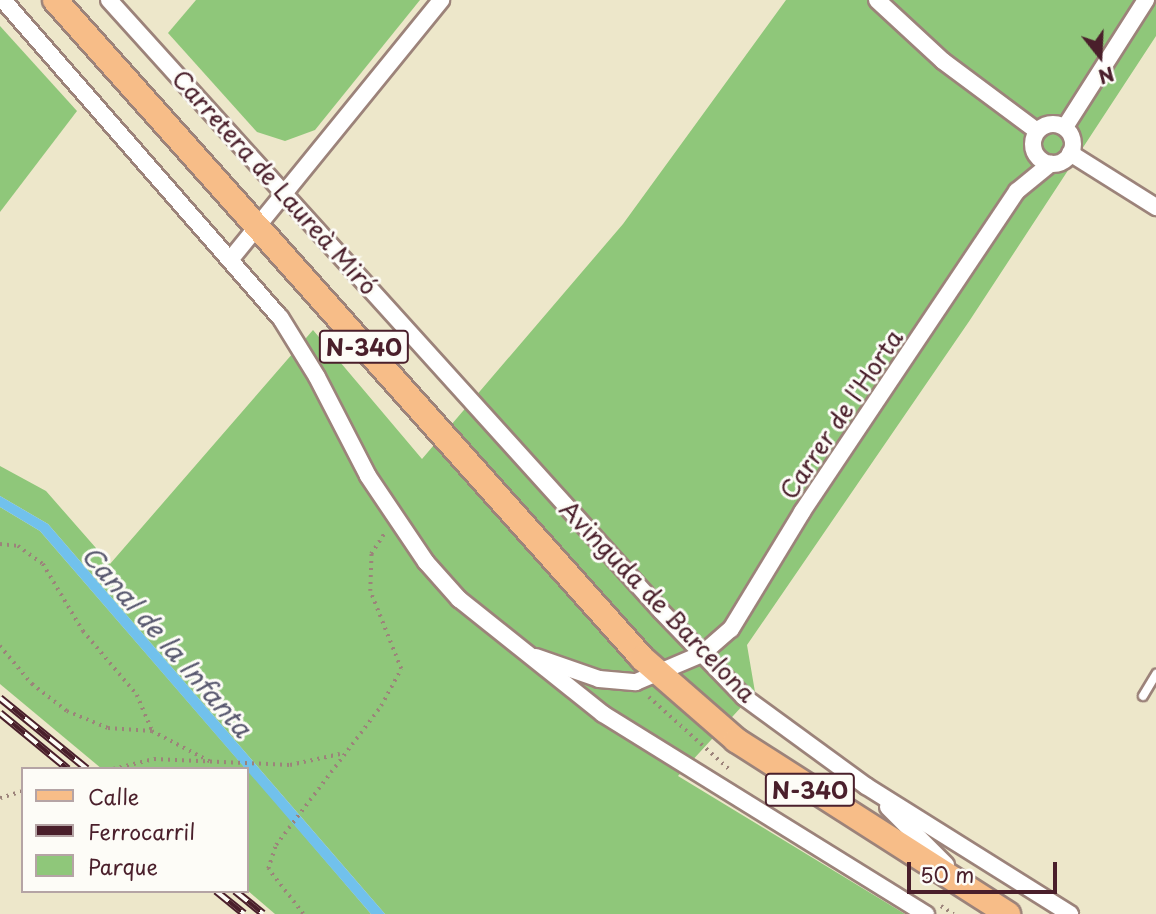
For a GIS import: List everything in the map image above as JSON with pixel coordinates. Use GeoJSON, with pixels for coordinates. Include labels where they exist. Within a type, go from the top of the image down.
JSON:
{"type":"FeatureCollection","features":[{"type":"Feature","properties":{"kind":"main road","name":"Carretera de Laureà Miró"},"geometry":{"type":"LineString","coordinates":[[55,0],[472,467]]}},
{"type":"Feature","properties":{"kind":"main road","name":"Avinguda de Barcelona"},"geometry":{"type":"LineString","coordinates":[[472,467],[659,673],[736,740],[1008,914]]}},
{"type":"Feature","properties":{"kind":"street"},"geometry":{"type":"LineString","coordinates":[[3,0],[230,260],[299,346],[394,518]]}},
{"type":"Feature","properties":{"kind":"street","name":"Carretera de Laureà Miró"},"geometry":{"type":"LineString","coordinates":[[109,0],[496,427]]}},
{"type":"Feature","properties":{"kind":"street"},"geometry":{"type":"LineString","coordinates":[[257,227],[441,0]]}},
{"type":"Feature","properties":{"kind":"street"},"geometry":{"type":"LineString","coordinates":[[877,0],[952,69],[1037,131]]}},
{"type":"Feature","properties":{"kind":"street"},"geometry":{"type":"LineString","coordinates":[[1065,127],[1146,0]]}},
{"type":"Feature","properties":{"kind":"street"},"geometry":{"type":"LineString","coordinates":[[1051,124],[1065,127],[1073,139],[1070,153],[1050,164],[1033,151],[1037,131],[1051,124]]}},
{"type":"Feature","properties":{"kind":"street"},"geometry":{"type":"LineString","coordinates":[[1070,153],[1156,207]]}},
{"type":"Feature","properties":{"kind":"street","name":"Carrer de l'Horta"},"geometry":{"type":"LineString","coordinates":[[659,673],[702,654],[731,629],[802,512],[1017,191],[1050,164]]}},
{"type":"Feature","properties":{"kind":"street","name":"Carretera de Laureà Miró"},"geometry":{"type":"LineString","coordinates":[[230,260],[257,227]]}},
{"type":"Feature","properties":{"kind":"street","name":"Avinguda de Barcelona"},"geometry":{"type":"LineString","coordinates":[[496,427],[744,697],[866,786],[1070,914]]}},
{"type":"Feature","properties":{"kind":"street","name":"Avinguda de Barcelona"},"geometry":{"type":"LineString","coordinates":[[394,518],[459,599],[523,653],[603,714],[926,914]]}},
{"type":"Feature","properties":{"kind":"street","name":"Avinguda de Barcelona"},"geometry":{"type":"LineString","coordinates":[[523,653],[599,679],[636,682],[659,673]]}},
{"type":"Feature","properties":{"kind":"street","name":"Avinguda de Barcelona"},"geometry":{"type":"LineString","coordinates":[[866,786],[973,892]]}},
{"type":"Feature","properties":{"kind":"lane"},"geometry":{"type":"LineString","coordinates":[[1143,696],[1156,674]]}},
{"type":"Feature","properties":{"kind":"path"},"geometry":{"type":"LineString","coordinates":[[303,914],[268,869],[276,845],[305,809],[340,754],[381,706],[401,669],[370,591],[370,554],[394,518]]}},
{"type":"Feature","properties":{"kind":"path"},"geometry":{"type":"LineString","coordinates":[[0,544],[18,547],[43,564],[83,631],[137,695],[152,731]]}},
{"type":"Feature","properties":{"kind":"path"},"geometry":{"type":"LineString","coordinates":[[0,646],[32,684],[67,710],[108,728],[152,731],[213,763]]}},
{"type":"Feature","properties":{"kind":"path"},"geometry":{"type":"LineString","coordinates":[[121,767],[154,759],[290,765],[340,754]]}},
{"type":"Feature","properties":{"kind":"path"},"geometry":{"type":"LineString","coordinates":[[0,798],[21,792]]}},
{"type":"Feature","properties":{"kind":"green space"},"geometry":{"type":"Polygon","coordinates":[[[196,0],[420,0],[315,130],[285,141],[257,132],[168,33],[196,0]]]}},
{"type":"Feature","properties":{"kind":"green space"},"geometry":{"type":"Polygon","coordinates":[[[786,0],[1156,0],[1156,36],[970,320],[747,645],[755,692],[678,776],[905,914],[385,914],[48,524],[0,496],[0,466],[46,491],[110,564],[313,330],[422,459],[623,224],[786,0]]]}},
{"type":"Feature","properties":{"kind":"green space"},"geometry":{"type":"Polygon","coordinates":[[[0,26],[77,111],[0,212],[0,26]]]}},
{"type":"Feature","properties":{"kind":"green space"},"geometry":{"type":"Polygon","coordinates":[[[0,507],[40,531],[244,767],[100,767],[0,684],[0,507]]]}},
{"type":"Feature","properties":{"kind":"green space"},"geometry":{"type":"Polygon","coordinates":[[[248,770],[371,914],[275,914],[248,891],[248,770]]]}},
{"type":"Feature","properties":{"kind":"water"},"geometry":{"type":"Polygon","coordinates":[[[0,496],[48,524],[385,914],[371,914],[248,772],[248,767],[244,767],[40,531],[0,507],[0,496]]]}},
{"type":"Feature","properties":{"kind":"railway"},"geometry":{"type":"LineString","coordinates":[[0,698],[85,767]]}},
{"type":"Feature","properties":{"kind":"railway"},"geometry":{"type":"LineString","coordinates":[[0,713],[66,767]]}},
{"type":"Feature","properties":{"kind":"railway"},"geometry":{"type":"LineString","coordinates":[[218,893],[244,914]]}},
{"type":"Feature","properties":{"kind":"railway"},"geometry":{"type":"LineString","coordinates":[[237,893],[263,914]]}},
{"type":"Feature","properties":{"kind":"water label","name":"Canal de la Infanta"},"geometry":{"type":"Point","coordinates":[167,641]}}]}
